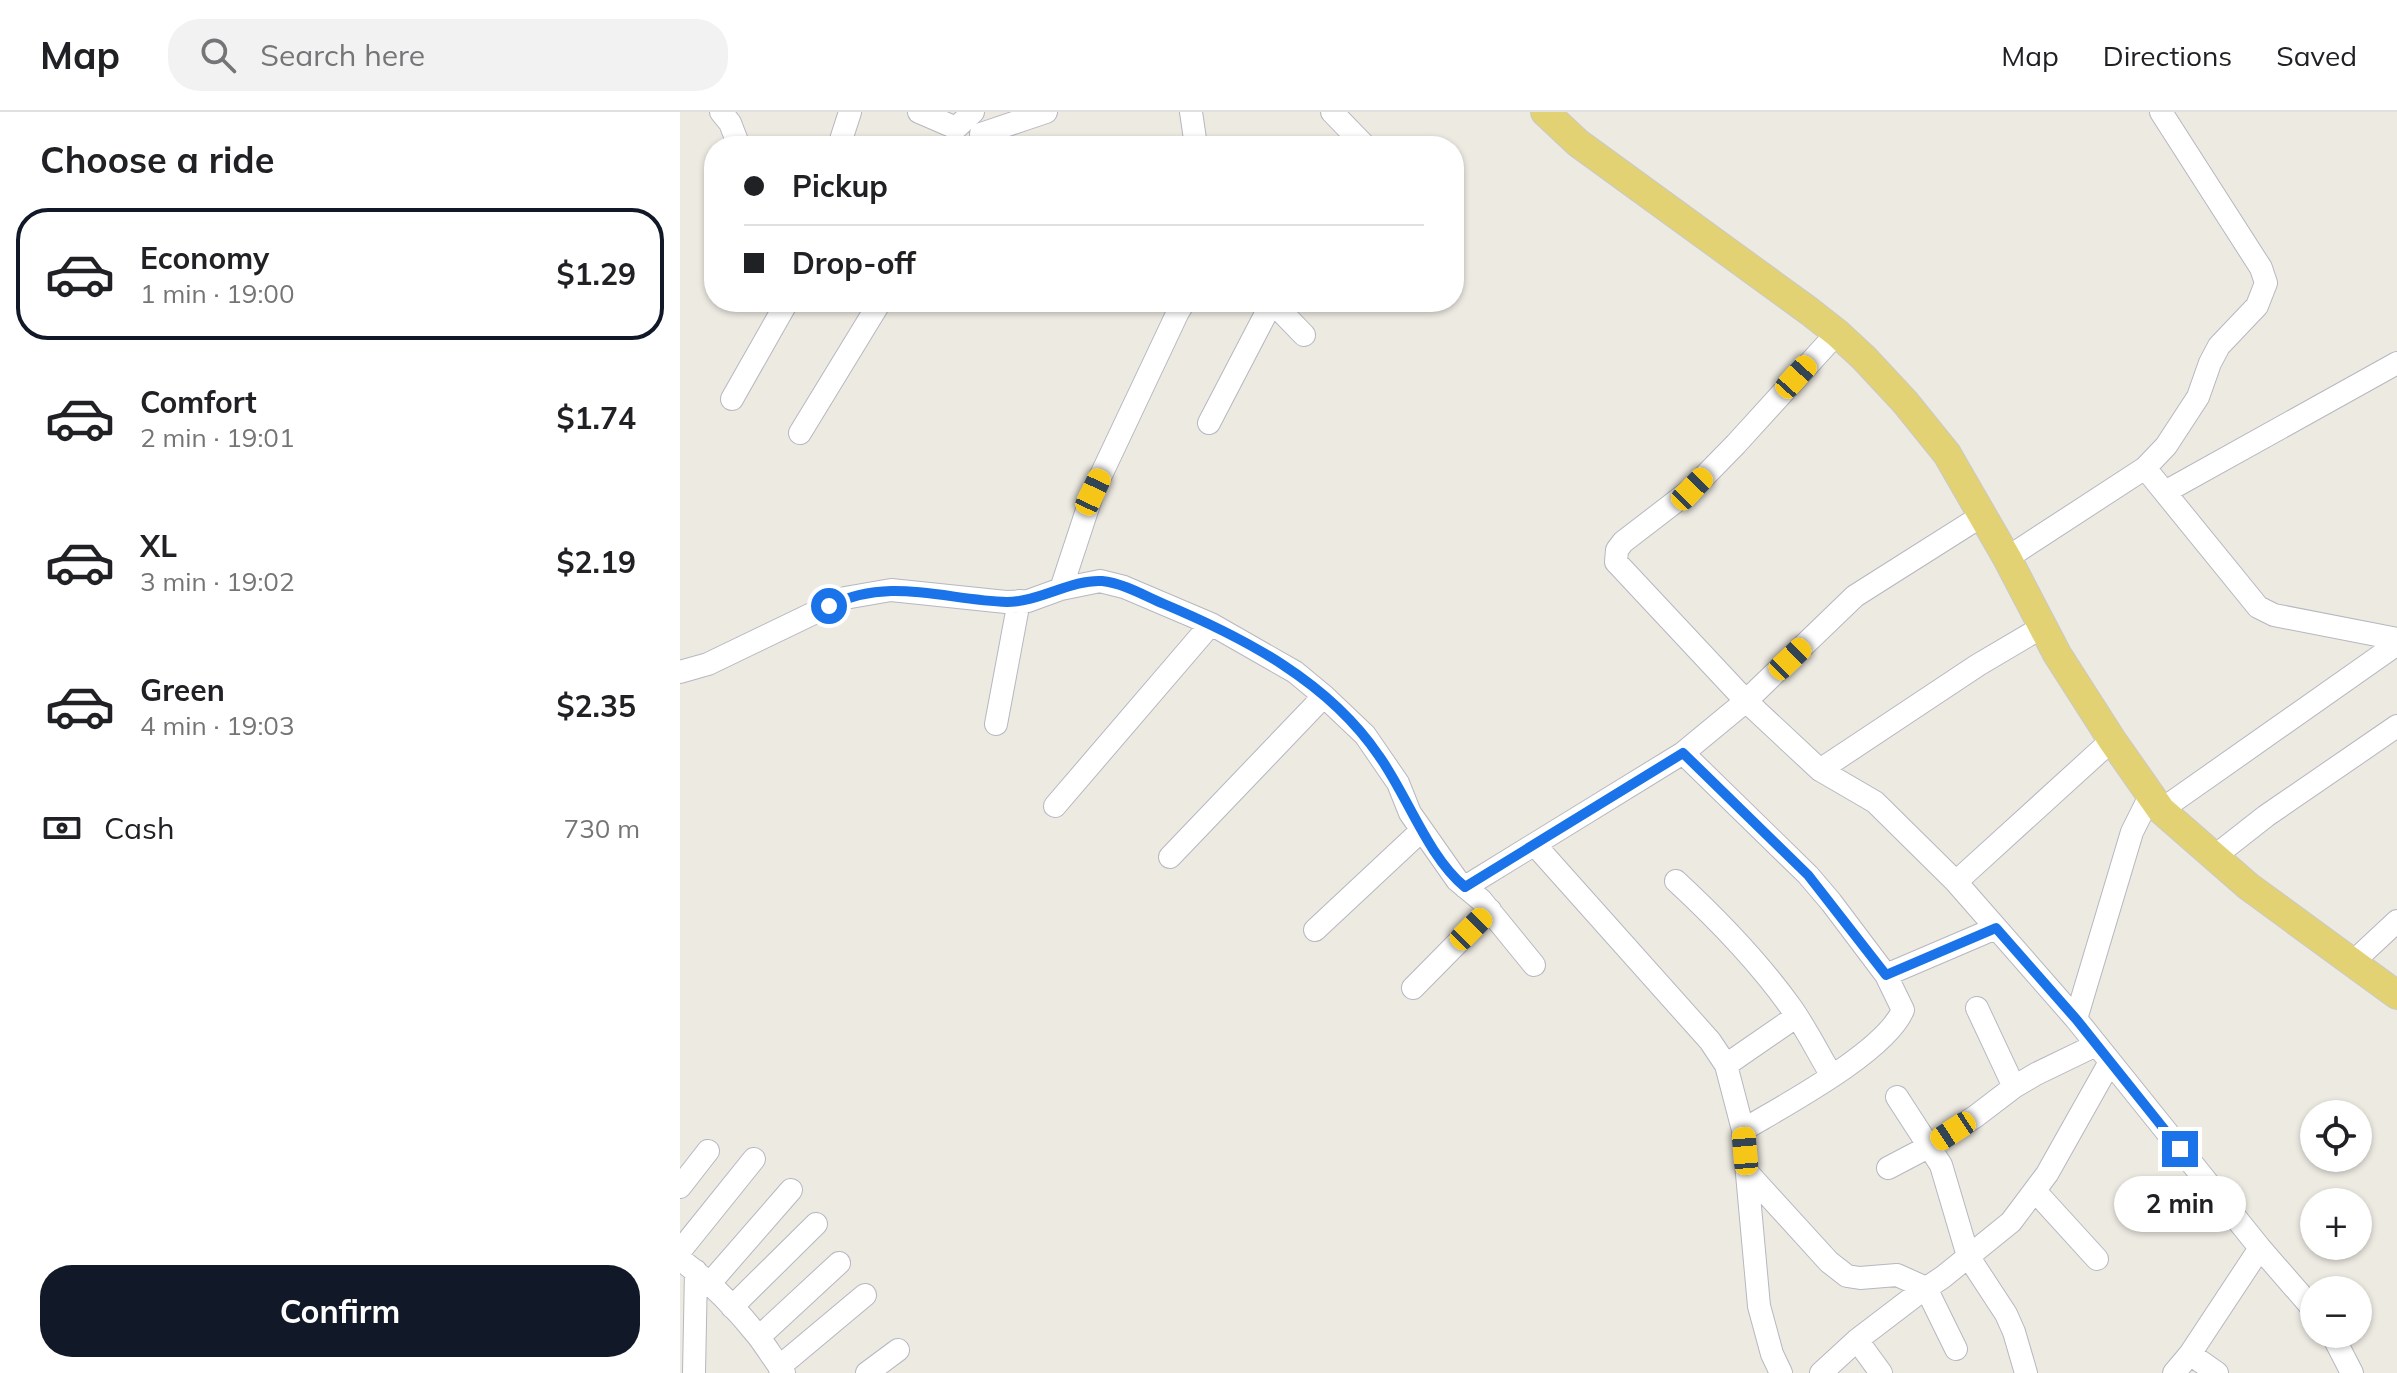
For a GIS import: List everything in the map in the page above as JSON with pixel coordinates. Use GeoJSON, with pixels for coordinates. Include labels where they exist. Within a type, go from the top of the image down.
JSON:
{"type":"FeatureCollection","features":[{"type":"Feature","properties":{"kind":"main road"},"geometry":{"type":"LineString","coordinates":[[1545,112],[1578,143],[1638,189],[1837,333],[1905,402],[1947,454],[2007,558],[2057,654],[2155,803],[2248,886],[2397,995]]}},
{"type":"Feature","properties":{"kind":"street"},"geometry":{"type":"LineString","coordinates":[[721,112],[735,136]]}},
{"type":"Feature","properties":{"kind":"street"},"geometry":{"type":"LineString","coordinates":[[842,136],[850,112]]}},
{"type":"Feature","properties":{"kind":"street"},"geometry":{"type":"LineString","coordinates":[[919,112],[951,136]]}},
{"type":"Feature","properties":{"kind":"street"},"geometry":{"type":"LineString","coordinates":[[953,136],[973,112]]}},
{"type":"Feature","properties":{"kind":"street"},"geometry":{"type":"LineString","coordinates":[[962,136],[981,134],[1046,112]]}},
{"type":"Feature","properties":{"kind":"street"},"geometry":{"type":"LineString","coordinates":[[1191,112],[1195,136]]}},
{"type":"Feature","properties":{"kind":"street"},"geometry":{"type":"LineString","coordinates":[[1332,112],[1355,136]]}},
{"type":"Feature","properties":{"kind":"street"},"geometry":{"type":"LineString","coordinates":[[2007,558],[2145,468],[2166,446],[2198,397],[2219,346],[2257,306],[2266,283],[2261,268],[2161,112]]}},
{"type":"Feature","properties":{"kind":"street"},"geometry":{"type":"LineString","coordinates":[[981,134],[985,136]]}},
{"type":"Feature","properties":{"kind":"street"},"geometry":{"type":"LineString","coordinates":[[732,399],[781,312]]}},
{"type":"Feature","properties":{"kind":"street"},"geometry":{"type":"LineString","coordinates":[[800,433],[874,312]]}},
{"type":"Feature","properties":{"kind":"street"},"geometry":{"type":"LineString","coordinates":[[1061,589],[1093,492],[1178,312]]}},
{"type":"Feature","properties":{"kind":"street"},"geometry":{"type":"LineString","coordinates":[[1209,423],[1267,312]]}},
{"type":"Feature","properties":{"kind":"street"},"geometry":{"type":"LineString","coordinates":[[1282,312],[1304,335]]}},
{"type":"Feature","properties":{"kind":"street"},"geometry":{"type":"LineString","coordinates":[[1837,333],[1692,489],[1623,542],[1617,550],[1616,562],[1746,701],[1820,770],[1875,802],[1956,882],[2076,1019],[2300,1294]]}},
{"type":"Feature","properties":{"kind":"street"},"geometry":{"type":"LineString","coordinates":[[2165,492],[2397,363]]}},
{"type":"Feature","properties":{"kind":"street"},"geometry":{"type":"LineString","coordinates":[[2145,468],[2258,607],[2274,615],[2397,642]]}},
{"type":"Feature","properties":{"kind":"street"},"geometry":{"type":"LineString","coordinates":[[1465,887],[1683,753],[1746,701],[1855,596],[1983,515]]}},
{"type":"Feature","properties":{"kind":"street"},"geometry":{"type":"LineString","coordinates":[[680,672],[708,664],[845,598],[867,593],[891,590],[1028,601],[1061,589],[1100,581],[1124,587],[1211,624],[1295,672],[1324,696],[1365,735],[1398,783],[1410,813],[1457,880],[1490,910],[1534,965]]}},
{"type":"Feature","properties":{"kind":"street"},"geometry":{"type":"LineString","coordinates":[[996,724],[1019,601]]}},
{"type":"Feature","properties":{"kind":"street"},"geometry":{"type":"LineString","coordinates":[[1055,806],[1211,624]]}},
{"type":"Feature","properties":{"kind":"street"},"geometry":{"type":"LineString","coordinates":[[1820,770],[1978,665],[2044,626]]}},
{"type":"Feature","properties":{"kind":"street"},"geometry":{"type":"LineString","coordinates":[[2076,1019],[2132,832],[2155,803],[2397,642]]}},
{"type":"Feature","properties":{"kind":"street"},"geometry":{"type":"LineString","coordinates":[[1170,857],[1324,696]]}},
{"type":"Feature","properties":{"kind":"street"},"geometry":{"type":"LineString","coordinates":[[2215,856],[2266,816],[2397,726]]}},
{"type":"Feature","properties":{"kind":"street"},"geometry":{"type":"LineString","coordinates":[[1956,882],[2112,740]]}},
{"type":"Feature","properties":{"kind":"street"},"geometry":{"type":"LineString","coordinates":[[1683,753],[1808,875],[1886,975],[1903,1010],[1886,1036],[1832,1076],[1743,1130]]}},
{"type":"Feature","properties":{"kind":"street"},"geometry":{"type":"LineString","coordinates":[[1315,930],[1422,830]]}},
{"type":"Feature","properties":{"kind":"street"},"geometry":{"type":"LineString","coordinates":[[1535,845],[1710,1041],[1726,1065],[1743,1130],[1759,1306],[1772,1354],[1781,1373]]}},
{"type":"Feature","properties":{"kind":"street"},"geometry":{"type":"LineString","coordinates":[[1676,881],[1716,918],[1774,984],[1832,1076]]}},
{"type":"Feature","properties":{"kind":"street"},"geometry":{"type":"LineString","coordinates":[[1413,988],[1490,910]]}},
{"type":"Feature","properties":{"kind":"street"},"geometry":{"type":"LineString","coordinates":[[2352,963],[2397,921]]}},
{"type":"Feature","properties":{"kind":"street"},"geometry":{"type":"LineString","coordinates":[[1886,975],[1996,928]]}},
{"type":"Feature","properties":{"kind":"street"},"geometry":{"type":"LineString","coordinates":[[1977,1008],[2014,1087]]}},
{"type":"Feature","properties":{"kind":"street"},"geometry":{"type":"LineString","coordinates":[[1726,1065],[1797,1016]]}},
{"type":"Feature","properties":{"kind":"street"},"geometry":{"type":"LineString","coordinates":[[1888,1168],[1930,1146],[2014,1087],[2103,1054]]}},
{"type":"Feature","properties":{"kind":"street"},"geometry":{"type":"LineString","coordinates":[[1821,1373],[1857,1340],[2011,1222],[2047,1174],[2103,1054]]}},
{"type":"Feature","properties":{"kind":"street"},"geometry":{"type":"LineString","coordinates":[[1897,1097],[1941,1165],[1968,1256],[2006,1314],[2026,1373]]}},
{"type":"Feature","properties":{"kind":"street"},"geometry":{"type":"LineString","coordinates":[[680,1187],[708,1151]]}},
{"type":"Feature","properties":{"kind":"street"},"geometry":{"type":"LineString","coordinates":[[680,1251],[754,1159]]}},
{"type":"Feature","properties":{"kind":"street"},"geometry":{"type":"LineString","coordinates":[[1747,1172],[1829,1262],[1847,1276],[1897,1275],[1926,1288],[1956,1349]]}},
{"type":"Feature","properties":{"kind":"street"},"geometry":{"type":"LineString","coordinates":[[694,1373],[695,1271],[791,1190]]}},
{"type":"Feature","properties":{"kind":"street"},"geometry":{"type":"LineString","coordinates":[[2035,1191],[2097,1259]]}},
{"type":"Feature","properties":{"kind":"street"},"geometry":{"type":"LineString","coordinates":[[732,1307],[816,1224]]}},
{"type":"Feature","properties":{"kind":"street"},"geometry":{"type":"LineString","coordinates":[[2174,1373],[2190,1354],[2260,1248]]}},
{"type":"Feature","properties":{"kind":"street"},"geometry":{"type":"LineString","coordinates":[[759,1337],[839,1263]]}},
{"type":"Feature","properties":{"kind":"street"},"geometry":{"type":"LineString","coordinates":[[695,1271],[759,1337],[781,1370],[865,1295]]}},
{"type":"Feature","properties":{"kind":"street"},"geometry":{"type":"LineString","coordinates":[[1857,1340],[1881,1373]]}},
{"type":"Feature","properties":{"kind":"street"},"geometry":{"type":"LineString","coordinates":[[2339,1348],[2352,1373]]}},
{"type":"Feature","properties":{"kind":"street"},"geometry":{"type":"LineString","coordinates":[[867,1373],[898,1350]]}},
{"type":"Feature","properties":{"kind":"street"},"geometry":{"type":"LineString","coordinates":[[2190,1354],[2217,1373]]}},
{"type":"Feature","properties":{"kind":"route"},"geometry":{"type":"LineString","coordinates":[[829,606],[845,598],[891,590],[1006,602],[1028,601],[1061,589],[1100,581],[1124,587],[1211,624],[1295,672],[1365,735],[1398,783],[1410,813],[1465,887],[1683,753],[1808,875],[1886,975],[1996,928],[2076,1019],[2180,1149]]}}]}
